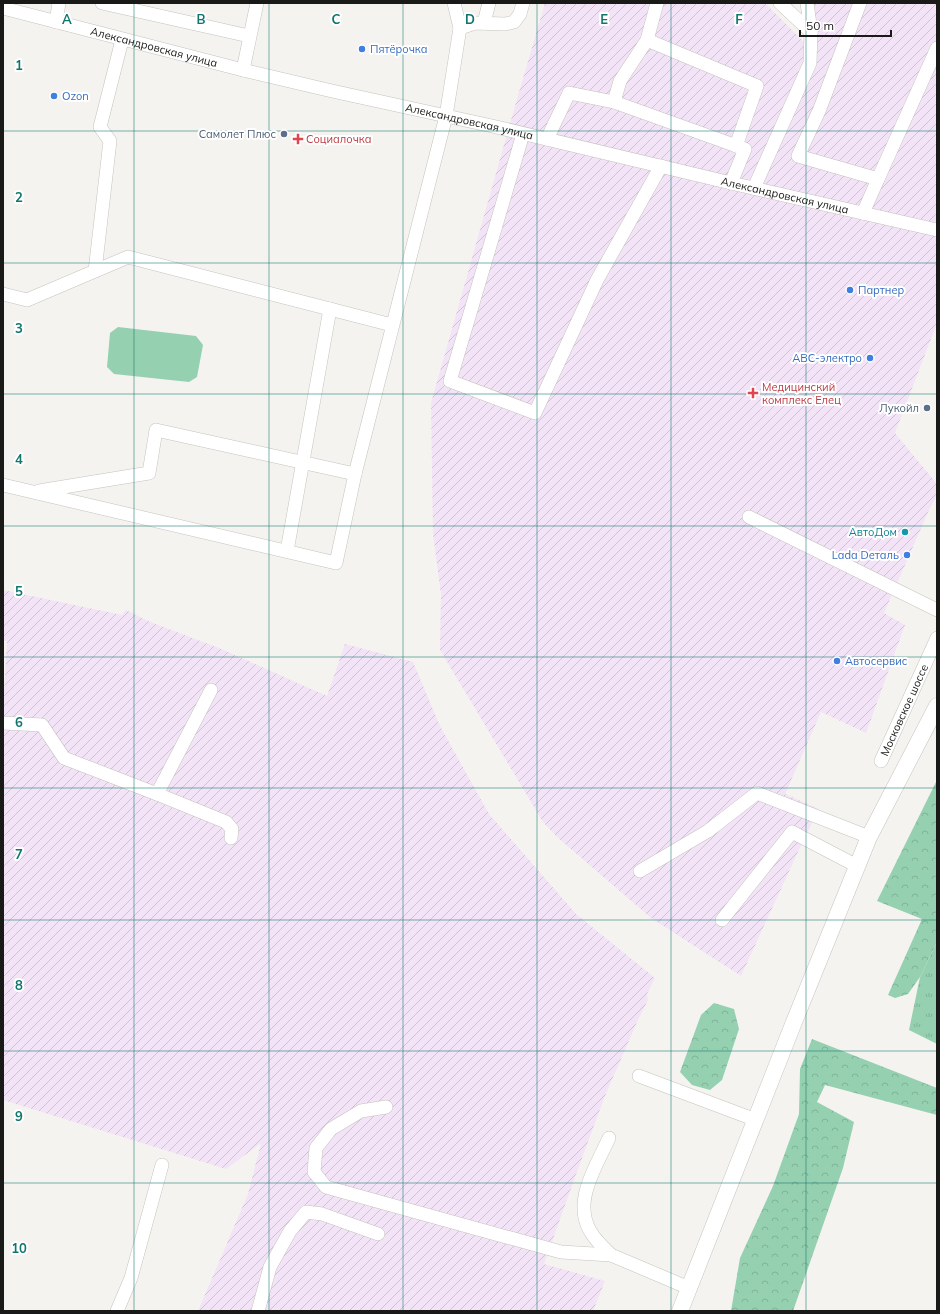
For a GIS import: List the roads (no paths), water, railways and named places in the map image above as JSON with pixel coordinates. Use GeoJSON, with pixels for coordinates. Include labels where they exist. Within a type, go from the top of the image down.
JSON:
{"type":"FeatureCollection","features":[{"type":"Feature","properties":{"kind":"main road"},"geometry":{"type":"LineString","coordinates":[[680,1311],[869,837],[937,706]]}},
{"type":"Feature","properties":{"kind":"street"},"geometry":{"type":"LineString","coordinates":[[56,22],[59,3]]}},
{"type":"Feature","properties":{"kind":"street"},"geometry":{"type":"LineString","coordinates":[[102,3],[249,36]]}},
{"type":"Feature","properties":{"kind":"street"},"geometry":{"type":"LineString","coordinates":[[243,70],[257,3]]}},
{"type":"Feature","properties":{"kind":"street"},"geometry":{"type":"LineString","coordinates":[[3,485],[336,563],[355,474],[446,116],[460,28],[454,3]]}},
{"type":"Feature","properties":{"kind":"street"},"geometry":{"type":"LineString","coordinates":[[484,23],[490,3]]}},
{"type":"Feature","properties":{"kind":"street"},"geometry":{"type":"LineString","coordinates":[[460,28],[475,23],[505,24],[514,22],[520,14],[523,3]]}},
{"type":"Feature","properties":{"kind":"street"},"geometry":{"type":"LineString","coordinates":[[614,102],[620,81],[647,40],[657,3]]}},
{"type":"Feature","properties":{"kind":"street"},"geometry":{"type":"LineString","coordinates":[[780,3],[811,32]]}},
{"type":"Feature","properties":{"kind":"street"},"geometry":{"type":"LineString","coordinates":[[754,188],[810,63],[811,32],[807,3]]}},
{"type":"Feature","properties":{"kind":"street"},"geometry":{"type":"LineString","coordinates":[[860,3],[819,111],[798,156],[878,179]]}},
{"type":"Feature","properties":{"kind":"street","name":"Александровская улица"},"geometry":{"type":"LineString","coordinates":[[3,8],[122,40],[243,70],[937,230]]}},
{"type":"Feature","properties":{"kind":"street"},"geometry":{"type":"LineString","coordinates":[[96,271],[110,141],[100,127],[122,40]]}},
{"type":"Feature","properties":{"kind":"street"},"geometry":{"type":"LineString","coordinates":[[647,40],[757,86],[736,146]]}},
{"type":"Feature","properties":{"kind":"street"},"geometry":{"type":"LineString","coordinates":[[863,213],[937,48]]}},
{"type":"Feature","properties":{"kind":"street"},"geometry":{"type":"LineString","coordinates":[[547,139],[569,93],[614,102],[745,149],[731,183]]}},
{"type":"Feature","properties":{"kind":"street"},"geometry":{"type":"LineString","coordinates":[[523,134],[450,381],[535,413],[596,280],[661,166]]}},
{"type":"Feature","properties":{"kind":"street"},"geometry":{"type":"LineString","coordinates":[[3,294],[26,300],[128,257],[392,325]]}},
{"type":"Feature","properties":{"kind":"street"},"geometry":{"type":"LineString","coordinates":[[287,551],[330,309]]}},
{"type":"Feature","properties":{"kind":"street"},"geometry":{"type":"LineString","coordinates":[[34,492],[149,473],[156,430],[355,474]]}},
{"type":"Feature","properties":{"kind":"street"},"geometry":{"type":"LineString","coordinates":[[748,517],[937,610]]}},
{"type":"Feature","properties":{"kind":"street","name":"Московское шоссе"},"geometry":{"type":"LineString","coordinates":[[881,761],[937,638]]}},
{"type":"Feature","properties":{"kind":"street"},"geometry":{"type":"LineString","coordinates":[[157,794],[211,690]]}},
{"type":"Feature","properties":{"kind":"street"},"geometry":{"type":"LineString","coordinates":[[3,723],[42,725],[64,758],[226,822],[232,829],[231,838]]}},
{"type":"Feature","properties":{"kind":"street"},"geometry":{"type":"LineString","coordinates":[[640,871],[708,831],[757,793],[869,837]]}},
{"type":"Feature","properties":{"kind":"street"},"geometry":{"type":"LineString","coordinates":[[722,920],[792,832],[857,866]]}},
{"type":"Feature","properties":{"kind":"street"},"geometry":{"type":"LineString","coordinates":[[639,1076],[756,1120]]}},
{"type":"Feature","properties":{"kind":"street"},"geometry":{"type":"LineString","coordinates":[[386,1107],[361,1111],[331,1129],[316,1148],[314,1172],[326,1187],[561,1252],[611,1255],[689,1288]]}},
{"type":"Feature","properties":{"kind":"street"},"geometry":{"type":"LineString","coordinates":[[609,1138],[587,1187],[584,1202],[585,1220],[592,1234],[611,1255]]}},
{"type":"Feature","properties":{"kind":"street"},"geometry":{"type":"LineString","coordinates":[[117,1311],[131,1278],[162,1165]]}},
{"type":"Feature","properties":{"kind":"street"},"geometry":{"type":"LineString","coordinates":[[258,1311],[270,1267],[290,1230],[306,1212],[322,1214],[378,1234]]}},
{"type":"Feature","properties":{"kind":"place","name":"Пятёрочка"},"geometry":{"type":"Point","coordinates":[362,49]}},
{"type":"Feature","properties":{"kind":"place","name":"Ozon"},"geometry":{"type":"Point","coordinates":[54,96]}},
{"type":"Feature","properties":{"kind":"place","name":"Самолет Плюс"},"geometry":{"type":"Point","coordinates":[284,134]}},
{"type":"Feature","properties":{"kind":"place","name":"Социалочка"},"geometry":{"type":"Point","coordinates":[298,139]}},
{"type":"Feature","properties":{"kind":"place","name":"Партнер"},"geometry":{"type":"Point","coordinates":[850,290]}},
{"type":"Feature","properties":{"kind":"place","name":"АВС-электро"},"geometry":{"type":"Point","coordinates":[870,358]}},
{"type":"Feature","properties":{"kind":"place","name":"Медицинский комплекс Елец"},"geometry":{"type":"Point","coordinates":[753,393]}},
{"type":"Feature","properties":{"kind":"place","name":"Лукойл"},"geometry":{"type":"Point","coordinates":[927,408]}},
{"type":"Feature","properties":{"kind":"place","name":"АвтоДом"},"geometry":{"type":"Point","coordinates":[905,532]}},
{"type":"Feature","properties":{"kind":"place","name":"Lada Dеталь"},"geometry":{"type":"Point","coordinates":[907,555]}},
{"type":"Feature","properties":{"kind":"place","name":"Автосервис"},"geometry":{"type":"Point","coordinates":[837,661]}}]}
